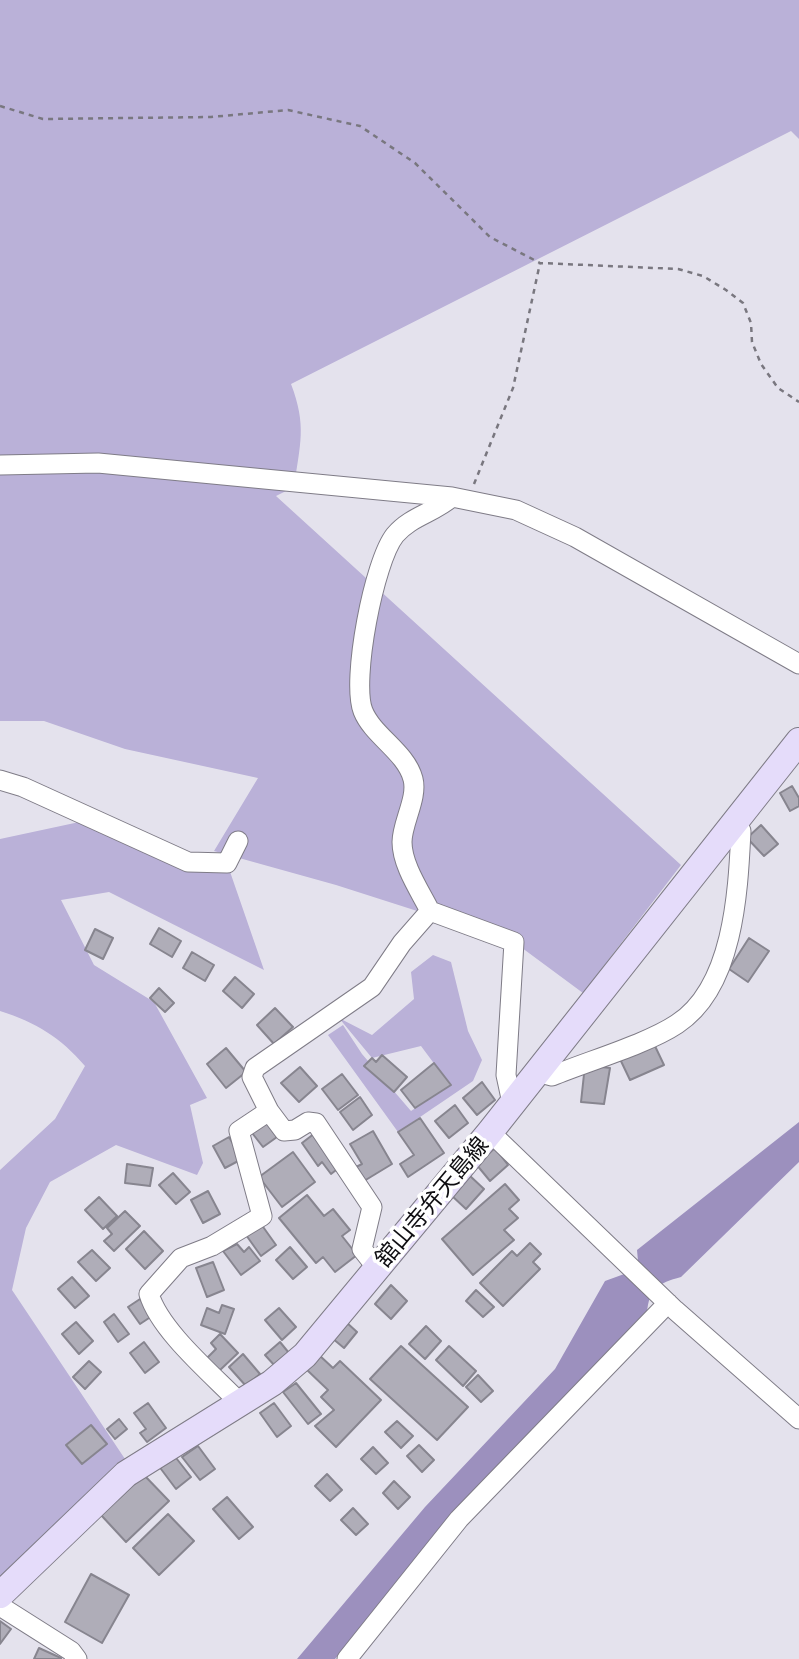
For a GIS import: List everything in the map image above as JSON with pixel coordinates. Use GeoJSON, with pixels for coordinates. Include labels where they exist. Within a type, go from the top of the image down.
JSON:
{"type":"FeatureCollection","features":[{"type":"Feature","properties":{"kind":"main road","name":"舘山寺弁天島線"},"geometry":{"type":"LineString","coordinates":[[0,1595],[126,1474],[240,1403],[295,1365],[490,1132],[799,741]]}},
{"type":"Feature","properties":{"kind":"street"},"geometry":{"type":"LineString","coordinates":[[0,465],[98,463],[460,498],[516,510],[575,537],[799,664]]}},
{"type":"Feature","properties":{"kind":"street"},"geometry":{"type":"LineString","coordinates":[[460,498],[414,517],[394,536],[374,579],[358,693],[364,714],[409,770],[414,782],[402,843],[412,875],[430,911],[514,942],[506,1075],[512,1103]]}},
{"type":"Feature","properties":{"kind":"street"},"geometry":{"type":"LineString","coordinates":[[0,780],[23,787],[188,862],[227,863],[238,841]]}},
{"type":"Feature","properties":{"kind":"street"},"geometry":{"type":"LineString","coordinates":[[537,1072],[552,1076],[669,1029],[697,1007],[725,951],[737,906],[741,831],[735,821]]}},
{"type":"Feature","properties":{"kind":"street"},"geometry":{"type":"LineString","coordinates":[[377,1268],[362,1249],[372,1207],[316,1124],[309,1122],[295,1130],[284,1131],[269,1111],[252,1077],[256,1068],[372,987],[402,943],[430,911]]}},
{"type":"Feature","properties":{"kind":"street"},"geometry":{"type":"LineString","coordinates":[[240,1403],[172,1331],[152,1304],[149,1294],[181,1258],[212,1246],[262,1216],[239,1131],[269,1111]]}},
{"type":"Feature","properties":{"kind":"street"},"geometry":{"type":"LineString","coordinates":[[490,1132],[662,1296],[799,1419]]}},
{"type":"Feature","properties":{"kind":"street"},"geometry":{"type":"LineString","coordinates":[[346,1659],[459,1519],[662,1296]]}},
{"type":"Feature","properties":{"kind":"street"},"geometry":{"type":"LineString","coordinates":[[0,1606],[71,1651],[77,1659]]}},
{"type":"Feature","properties":{"kind":"path"},"geometry":{"type":"LineString","coordinates":[[0,106],[43,119],[212,117],[288,110],[360,126],[415,163],[489,237],[540,263],[646,266],[704,276],[743,303],[751,323],[752,342],[761,364],[778,388],[799,402]]}},
{"type":"Feature","properties":{"kind":"path"},"geometry":{"type":"LineString","coordinates":[[460,498],[513,388],[540,263]]}},
{"type":"Feature","properties":{"kind":"shaded area"},"geometry":{"type":"Polygon","coordinates":[[[0,0],[799,0],[799,139],[791,131],[291,384],[301,424],[298,459],[294,487],[276,496],[681,865],[583,993],[514,942],[336,885],[214,851],[258,778],[125,749],[44,721],[0,721],[0,0]]]}},
{"type":"Feature","properties":{"kind":"shaded area"},"geometry":{"type":"Polygon","coordinates":[[[84,821],[147,851],[227,863],[264,970],[109,892],[61,900],[94,965],[154,1002],[207,1098],[190,1105],[203,1163],[197,1175],[116,1145],[50,1182],[26,1228],[12,1290],[125,1459],[0,1579],[0,1170],[55,1119],[85,1066],[47,1032],[0,1011],[0,839],[84,821]]]}},
{"type":"Feature","properties":{"kind":"shaded area"},"geometry":{"type":"Polygon","coordinates":[[[433,955],[451,962],[468,1031],[482,1060],[473,1081],[398,1132],[328,1035],[343,1025],[362,1054],[411,1111],[450,1085],[421,1046],[372,1058],[339,1018],[372,1035],[414,999],[411,972],[433,955]]]}},
{"type":"Feature","properties":{"kind":"shaded area"},"geometry":{"type":"Polygon","coordinates":[[[799,1122],[799,1162],[681,1277],[656,1288],[650,1298],[647,1313],[415,1560],[335,1659],[297,1659],[425,1507],[555,1369],[605,1281],[627,1273],[638,1261],[637,1250],[799,1122]]]}},
{"type":"Feature","properties":{"kind":"building"},"geometry":{"type":"Polygon","coordinates":[[[792,786],[799,798],[799,806],[790,811],[780,793],[792,786]]]}},
{"type":"Feature","properties":{"kind":"building"},"geometry":{"type":"Polygon","coordinates":[[[761,825],[778,844],[764,856],[747,838],[761,825]]]}},
{"type":"Feature","properties":{"kind":"building"},"geometry":{"type":"Polygon","coordinates":[[[159,928],[181,941],[172,957],[150,944],[159,928]]]}},
{"type":"Feature","properties":{"kind":"building"},"geometry":{"type":"Polygon","coordinates":[[[95,929],[113,938],[103,959],[85,950],[95,929]]]}},
{"type":"Feature","properties":{"kind":"building"},"geometry":{"type":"Polygon","coordinates":[[[749,938],[769,951],[748,982],[729,969],[749,938]]]}},
{"type":"Feature","properties":{"kind":"building"},"geometry":{"type":"Polygon","coordinates":[[[192,952],[214,965],[205,981],[183,968],[192,952]]]}},
{"type":"Feature","properties":{"kind":"building"},"geometry":{"type":"Polygon","coordinates":[[[235,977],[254,994],[242,1008],[223,991],[235,977]]]}},
{"type":"Feature","properties":{"kind":"building"},"geometry":{"type":"Polygon","coordinates":[[[159,988],[174,1003],[165,1012],[150,998],[159,988]]]}},
{"type":"Feature","properties":{"kind":"building"},"geometry":{"type":"Polygon","coordinates":[[[275,1008],[293,1027],[274,1044],[257,1025],[275,1008]]]}},
{"type":"Feature","properties":{"kind":"building"},"geometry":{"type":"Polygon","coordinates":[[[654,1044],[664,1065],[630,1080],[620,1059],[654,1044]]]}},
{"type":"Feature","properties":{"kind":"building"},"geometry":{"type":"Polygon","coordinates":[[[226,1048],[246,1072],[226,1088],[207,1064],[226,1048]]]}},
{"type":"Feature","properties":{"kind":"building"},"geometry":{"type":"Polygon","coordinates":[[[382,1055],[407,1077],[394,1092],[364,1066],[372,1058],[376,1062],[382,1055]]]}},
{"type":"Feature","properties":{"kind":"building"},"geometry":{"type":"Polygon","coordinates":[[[434,1063],[451,1085],[415,1108],[401,1090],[434,1063]]]}},
{"type":"Feature","properties":{"kind":"building"},"geometry":{"type":"Polygon","coordinates":[[[585,1065],[610,1068],[604,1104],[581,1102],[585,1065]]]}},
{"type":"Feature","properties":{"kind":"building"},"geometry":{"type":"Polygon","coordinates":[[[300,1067],[317,1086],[299,1102],[281,1083],[300,1067]]]}},
{"type":"Feature","properties":{"kind":"building"},"geometry":{"type":"Polygon","coordinates":[[[342,1074],[358,1095],[338,1110],[322,1089],[342,1074]]]}},
{"type":"Feature","properties":{"kind":"building"},"geometry":{"type":"Polygon","coordinates":[[[482,1082],[495,1100],[477,1115],[463,1098],[482,1082]]]}},
{"type":"Feature","properties":{"kind":"building"},"geometry":{"type":"Polygon","coordinates":[[[360,1097],[372,1115],[353,1130],[340,1112],[360,1097]]]}},
{"type":"Feature","properties":{"kind":"building"},"geometry":{"type":"Polygon","coordinates":[[[455,1105],[468,1123],[449,1138],[435,1121],[455,1105]]]}},
{"type":"Feature","properties":{"kind":"building"},"geometry":{"type":"Polygon","coordinates":[[[263,1118],[277,1137],[263,1147],[249,1129],[263,1118]]]}},
{"type":"Feature","properties":{"kind":"building"},"geometry":{"type":"Polygon","coordinates":[[[420,1118],[444,1153],[408,1177],[400,1164],[414,1155],[398,1132],[420,1118]]]}},
{"type":"Feature","properties":{"kind":"building"},"geometry":{"type":"Polygon","coordinates":[[[373,1131],[392,1164],[364,1181],[356,1167],[362,1164],[350,1144],[373,1131]]]}},
{"type":"Feature","properties":{"kind":"building"},"geometry":{"type":"Polygon","coordinates":[[[315,1133],[340,1167],[331,1174],[322,1162],[318,1166],[302,1143],[315,1133]]]}},
{"type":"Feature","properties":{"kind":"building"},"geometry":{"type":"Polygon","coordinates":[[[229,1137],[242,1159],[225,1168],[213,1146],[229,1137]]]}},
{"type":"Feature","properties":{"kind":"building"},"geometry":{"type":"Polygon","coordinates":[[[495,1148],[508,1165],[490,1181],[476,1164],[495,1148]]]}},
{"type":"Feature","properties":{"kind":"building"},"geometry":{"type":"Polygon","coordinates":[[[293,1152],[315,1182],[282,1207],[259,1177],[293,1152]]]}},
{"type":"Feature","properties":{"kind":"building"},"geometry":{"type":"Polygon","coordinates":[[[127,1164],[153,1168],[150,1186],[125,1183],[127,1164]]]}},
{"type":"Feature","properties":{"kind":"building"},"geometry":{"type":"Polygon","coordinates":[[[173,1173],[190,1192],[176,1204],[159,1185],[173,1173]]]}},
{"type":"Feature","properties":{"kind":"building"},"geometry":{"type":"Polygon","coordinates":[[[469,1175],[484,1189],[466,1209],[451,1195],[469,1175]]]}},
{"type":"Feature","properties":{"kind":"building"},"geometry":{"type":"Polygon","coordinates":[[[505,1184],[519,1200],[509,1209],[518,1218],[504,1230],[514,1240],[473,1275],[442,1239],[505,1184]]]}},
{"type":"Feature","properties":{"kind":"building"},"geometry":{"type":"Polygon","coordinates":[[[208,1191],[220,1214],[203,1223],[191,1200],[208,1191]]]}},
{"type":"Feature","properties":{"kind":"building"},"geometry":{"type":"Polygon","coordinates":[[[307,1195],[324,1216],[333,1209],[350,1230],[342,1236],[357,1255],[335,1272],[323,1257],[316,1263],[279,1218],[307,1195]]]}},
{"type":"Feature","properties":{"kind":"building"},"geometry":{"type":"Polygon","coordinates":[[[99,1197],[117,1216],[103,1229],[85,1210],[99,1197]]]}},
{"type":"Feature","properties":{"kind":"building"},"geometry":{"type":"Polygon","coordinates":[[[125,1211],[140,1226],[114,1251],[104,1241],[112,1234],[107,1228],[125,1211]]]}},
{"type":"Feature","properties":{"kind":"building"},"geometry":{"type":"Polygon","coordinates":[[[261,1224],[276,1245],[261,1256],[246,1235],[261,1224]]]}},
{"type":"Feature","properties":{"kind":"building"},"geometry":{"type":"Polygon","coordinates":[[[144,1231],[163,1251],[145,1269],[126,1249],[144,1231]]]}},
{"type":"Feature","properties":{"kind":"building"},"geometry":{"type":"Polygon","coordinates":[[[530,1243],[541,1254],[533,1262],[540,1269],[503,1306],[480,1283],[512,1251],[517,1256],[530,1243]]]}},
{"type":"Feature","properties":{"kind":"building"},"geometry":{"type":"Polygon","coordinates":[[[237,1244],[244,1252],[249,1247],[260,1261],[241,1275],[223,1251],[237,1244]]]}},
{"type":"Feature","properties":{"kind":"building"},"geometry":{"type":"Polygon","coordinates":[[[290,1247],[307,1267],[293,1279],[276,1260],[290,1247]]]}},
{"type":"Feature","properties":{"kind":"building"},"geometry":{"type":"Polygon","coordinates":[[[92,1250],[110,1268],[96,1281],[78,1262],[92,1250]]]}},
{"type":"Feature","properties":{"kind":"building"},"geometry":{"type":"Polygon","coordinates":[[[213,1262],[224,1290],[207,1297],[196,1268],[213,1262]]]}},
{"type":"Feature","properties":{"kind":"building"},"geometry":{"type":"Polygon","coordinates":[[[72,1277],[89,1296],[75,1308],[58,1289],[72,1277]]]}},
{"type":"Feature","properties":{"kind":"building"},"geometry":{"type":"Polygon","coordinates":[[[391,1285],[407,1301],[391,1319],[375,1304],[391,1285]]]}},
{"type":"Feature","properties":{"kind":"building"},"geometry":{"type":"Polygon","coordinates":[[[476,1290],[494,1307],[483,1317],[466,1301],[476,1290]]]}},
{"type":"Feature","properties":{"kind":"building"},"geometry":{"type":"Polygon","coordinates":[[[140,1299],[152,1316],[140,1324],[128,1307],[140,1299]]]}},
{"type":"Feature","properties":{"kind":"building"},"geometry":{"type":"Polygon","coordinates":[[[222,1305],[234,1309],[225,1334],[201,1325],[207,1308],[219,1313],[222,1305]]]}},
{"type":"Feature","properties":{"kind":"building"},"geometry":{"type":"Polygon","coordinates":[[[279,1308],[296,1327],[282,1340],[265,1320],[279,1308]]]}},
{"type":"Feature","properties":{"kind":"building"},"geometry":{"type":"Polygon","coordinates":[[[114,1314],[129,1334],[118,1342],[104,1322],[114,1314]]]}},
{"type":"Feature","properties":{"kind":"building"},"geometry":{"type":"Polygon","coordinates":[[[76,1322],[93,1341],[79,1354],[62,1334],[76,1322]]]}},
{"type":"Feature","properties":{"kind":"building"},"geometry":{"type":"Polygon","coordinates":[[[346,1322],[357,1332],[344,1348],[332,1338],[346,1322]]]}},
{"type":"Feature","properties":{"kind":"building"},"geometry":{"type":"Polygon","coordinates":[[[426,1326],[441,1341],[425,1359],[409,1344],[426,1326]]]}},
{"type":"Feature","properties":{"kind":"building"},"geometry":{"type":"Polygon","coordinates":[[[220,1334],[238,1353],[219,1371],[207,1358],[216,1349],[211,1343],[220,1334]]]}},
{"type":"Feature","properties":{"kind":"building"},"geometry":{"type":"Polygon","coordinates":[[[144,1342],[159,1362],[145,1373],[130,1353],[144,1342]]]}},
{"type":"Feature","properties":{"kind":"building"},"geometry":{"type":"Polygon","coordinates":[[[280,1342],[289,1353],[275,1366],[265,1355],[280,1342]]]}},
{"type":"Feature","properties":{"kind":"building"},"geometry":{"type":"Polygon","coordinates":[[[401,1346],[468,1407],[437,1440],[370,1379],[401,1346]]]}},
{"type":"Feature","properties":{"kind":"building"},"geometry":{"type":"Polygon","coordinates":[[[449,1346],[476,1371],[463,1386],[436,1360],[449,1346]]]}},
{"type":"Feature","properties":{"kind":"building"},"geometry":{"type":"Polygon","coordinates":[[[243,1354],[260,1374],[246,1386],[229,1367],[243,1354]]]}},
{"type":"Feature","properties":{"kind":"building"},"geometry":{"type":"Polygon","coordinates":[[[319,1355],[333,1368],[340,1361],[381,1400],[336,1447],[315,1426],[334,1410],[321,1397],[328,1390],[306,1369],[319,1355]]]}},
{"type":"Feature","properties":{"kind":"building"},"geometry":{"type":"Polygon","coordinates":[[[89,1361],[101,1372],[85,1389],[73,1377],[89,1361]]]}},
{"type":"Feature","properties":{"kind":"building"},"geometry":{"type":"Polygon","coordinates":[[[478,1375],[493,1391],[481,1402],[466,1387],[478,1375]]]}},
{"type":"Feature","properties":{"kind":"building"},"geometry":{"type":"Polygon","coordinates":[[[296,1383],[321,1414],[308,1424],[283,1392],[296,1383]]]}},
{"type":"Feature","properties":{"kind":"building"},"geometry":{"type":"Polygon","coordinates":[[[148,1403],[166,1428],[147,1442],[140,1433],[146,1429],[134,1413],[148,1403]]]}},
{"type":"Feature","properties":{"kind":"building"},"geometry":{"type":"Polygon","coordinates":[[[274,1403],[291,1426],[277,1437],[260,1413],[274,1403]]]}},
{"type":"Feature","properties":{"kind":"building"},"geometry":{"type":"Polygon","coordinates":[[[119,1419],[127,1429],[115,1439],[107,1429],[119,1419]]]}},
{"type":"Feature","properties":{"kind":"building"},"geometry":{"type":"Polygon","coordinates":[[[397,1421],[413,1436],[401,1448],[385,1432],[397,1421]]]}},
{"type":"Feature","properties":{"kind":"building"},"geometry":{"type":"Polygon","coordinates":[[[91,1425],[107,1444],[82,1464],[66,1445],[91,1425]]]}},
{"type":"Feature","properties":{"kind":"building"},"geometry":{"type":"Polygon","coordinates":[[[419,1445],[434,1460],[422,1472],[407,1456],[419,1445]]]}},
{"type":"Feature","properties":{"kind":"building"},"geometry":{"type":"Polygon","coordinates":[[[198,1446],[215,1469],[200,1480],[182,1457],[198,1446]]]}},
{"type":"Feature","properties":{"kind":"building"},"geometry":{"type":"Polygon","coordinates":[[[373,1447],[388,1463],[376,1474],[361,1459],[373,1447]]]}},
{"type":"Feature","properties":{"kind":"building"},"geometry":{"type":"Polygon","coordinates":[[[173,1454],[191,1477],[176,1489],[158,1465],[173,1454]]]}},
{"type":"Feature","properties":{"kind":"building"},"geometry":{"type":"Polygon","coordinates":[[[327,1474],[342,1490],[330,1501],[315,1486],[327,1474]]]}},
{"type":"Feature","properties":{"kind":"building"},"geometry":{"type":"Polygon","coordinates":[[[144,1475],[169,1501],[126,1542],[101,1515],[144,1475]]]}},
{"type":"Feature","properties":{"kind":"building"},"geometry":{"type":"Polygon","coordinates":[[[394,1481],[410,1497],[398,1509],[383,1493],[394,1481]]]}},
{"type":"Feature","properties":{"kind":"building"},"geometry":{"type":"Polygon","coordinates":[[[227,1497],[253,1527],[239,1539],[213,1509],[227,1497]]]}},
{"type":"Feature","properties":{"kind":"building"},"geometry":{"type":"Polygon","coordinates":[[[353,1508],[368,1524],[356,1535],[341,1520],[353,1508]]]}},
{"type":"Feature","properties":{"kind":"building"},"geometry":{"type":"Polygon","coordinates":[[[168,1514],[194,1541],[159,1575],[133,1548],[168,1514]]]}},
{"type":"Feature","properties":{"kind":"building"},"geometry":{"type":"Polygon","coordinates":[[[91,1574],[129,1595],[102,1643],[65,1622],[91,1574]]]}},
{"type":"Feature","properties":{"kind":"building"},"geometry":{"type":"Polygon","coordinates":[[[0,1621],[11,1629],[0,1644],[0,1621]]]}},
{"type":"Feature","properties":{"kind":"building"},"geometry":{"type":"Polygon","coordinates":[[[39,1648],[61,1658],[61,1659],[34,1659],[39,1648]]]}}]}
